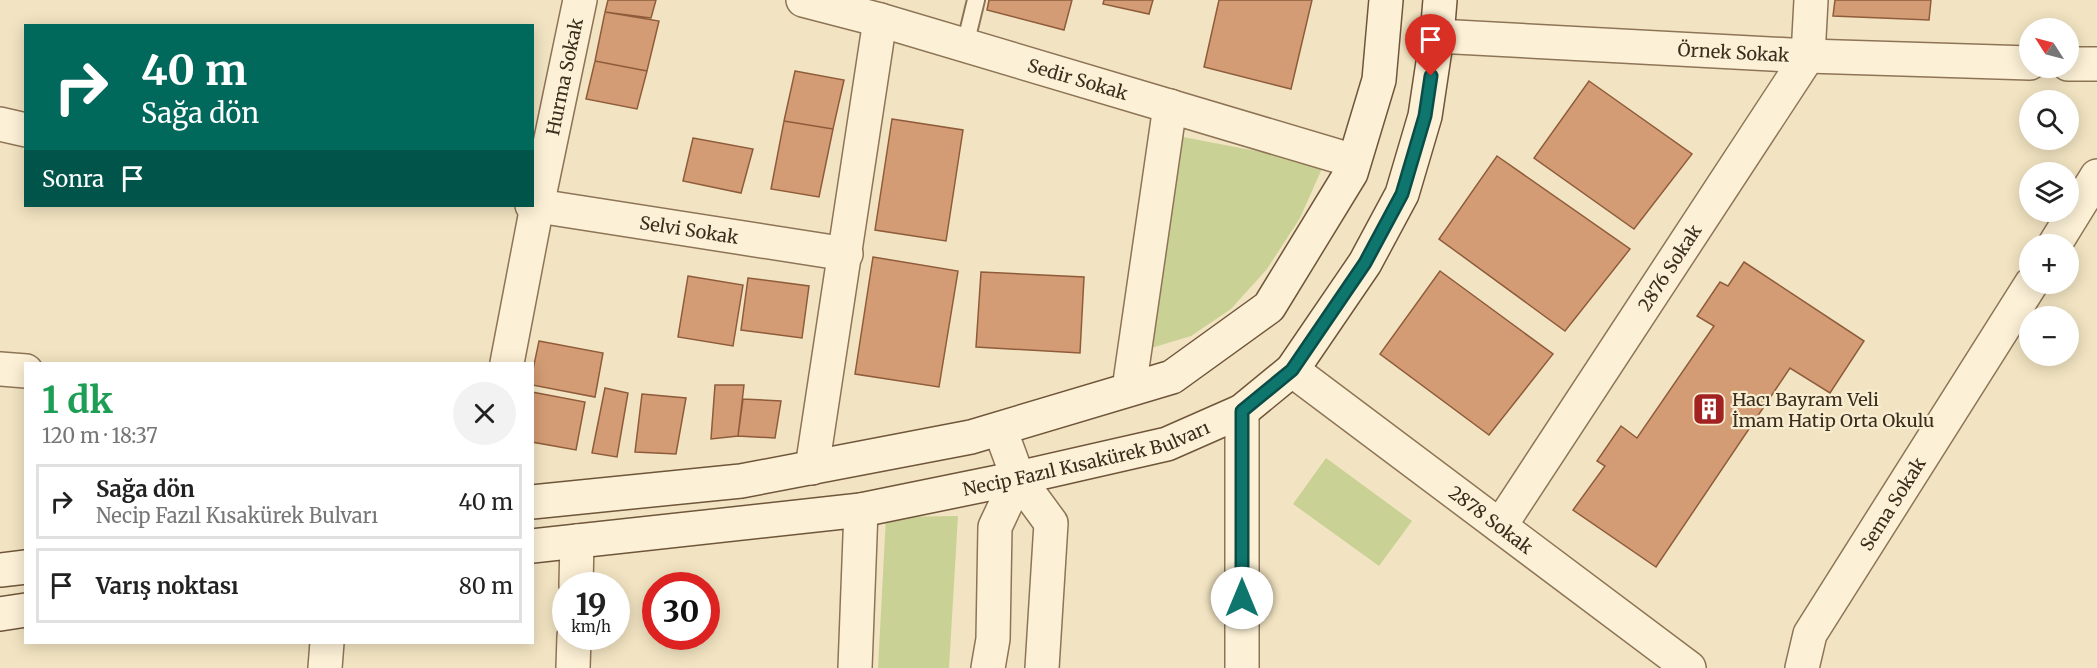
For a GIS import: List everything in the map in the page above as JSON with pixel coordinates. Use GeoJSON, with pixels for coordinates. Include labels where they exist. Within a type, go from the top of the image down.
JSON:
{"type":"FeatureCollection","features":[{"type":"Feature","properties":{"kind":"street","name":"Hurma Sokak"},"geometry":{"type":"LineString","coordinates":[[507,362],[535,205],[580,0]]}},
{"type":"Feature","properties":{"kind":"street","name":"Sedir Sokak"},"geometry":{"type":"LineString","coordinates":[[803,0],[880,20],[1354,161]]}},
{"type":"Feature","properties":{"kind":"street"},"geometry":{"type":"LineString","coordinates":[[534,502],[741,481],[812,468],[970,437],[1172,377],[1269,307],[1351,173],[1379,80],[1386,0]]}},
{"type":"Feature","properties":{"kind":"street","name":"Necip Fazıl Kısakürek Bulvarı"},"geometry":{"type":"LineString","coordinates":[[534,546],[861,510],[1018,478],[1167,444],[1242,411],[1292,370],[1365,263],[1402,194],[1425,116],[1440,0]]}},
{"type":"Feature","properties":{"kind":"street"},"geometry":{"type":"LineString","coordinates":[[1808,57],[1811,0]]}},
{"type":"Feature","properties":{"kind":"street"},"geometry":{"type":"LineString","coordinates":[[812,468],[880,20]]}},
{"type":"Feature","properties":{"kind":"street","name":"Örnek Sokak"},"geometry":{"type":"LineString","coordinates":[[1437,36],[1808,57],[2019,63]]}},
{"type":"Feature","properties":{"kind":"street","name":"2876 Sokak"},"geometry":{"type":"LineString","coordinates":[[1500,526],[1808,57]]}},
{"type":"Feature","properties":{"kind":"street"},"geometry":{"type":"LineString","coordinates":[[2079,64],[2097,64]]}},
{"type":"Feature","properties":{"kind":"street"},"geometry":{"type":"LineString","coordinates":[[1129,389],[1170,106]]}},
{"type":"Feature","properties":{"kind":"street"},"geometry":{"type":"LineString","coordinates":[[0,124],[24,130]]}},
{"type":"Feature","properties":{"kind":"street"},"geometry":{"type":"LineString","coordinates":[[2061,234],[2097,176]]}},
{"type":"Feature","properties":{"kind":"street","name":"Selvi Sokak"},"geometry":{"type":"LineString","coordinates":[[535,205],[846,254]]}},
{"type":"Feature","properties":{"kind":"street","name":"Sema Sokak"},"geometry":{"type":"LineString","coordinates":[[1802,668],[1810,634],[2025,294]]}},
{"type":"Feature","properties":{"kind":"street"},"geometry":{"type":"LineString","coordinates":[[0,369],[24,371]]}},
{"type":"Feature","properties":{"kind":"street","name":"2878 Sokak"},"geometry":{"type":"LineString","coordinates":[[1292,370],[1689,668]]}},
{"type":"Feature","properties":{"kind":"street"},"geometry":{"type":"LineString","coordinates":[[1242,411],[1242,668]]}},
{"type":"Feature","properties":{"kind":"street"},"geometry":{"type":"LineString","coordinates":[[1000,429],[1018,478],[1051,523],[1042,668]]}},
{"type":"Feature","properties":{"kind":"street"},"geometry":{"type":"LineString","coordinates":[[988,668],[993,639],[995,527],[1018,478]]}},
{"type":"Feature","properties":{"kind":"street"},"geometry":{"type":"LineString","coordinates":[[855,668],[861,510]]}},
{"type":"Feature","properties":{"kind":"street"},"geometry":{"type":"LineString","coordinates":[[576,572],[577,541]]}},
{"type":"Feature","properties":{"kind":"street"},"geometry":{"type":"LineString","coordinates":[[0,570],[24,567]]}},
{"type":"Feature","properties":{"kind":"street"},"geometry":{"type":"LineString","coordinates":[[0,614],[24,610]]}},
{"type":"Feature","properties":{"kind":"street"},"geometry":{"type":"LineString","coordinates":[[325,668],[327,644]]}},
{"type":"Feature","properties":{"kind":"street"},"geometry":{"type":"LineString","coordinates":[[573,668],[574,650]]}},
{"type":"Feature","properties":{"kind":"lane"},"geometry":{"type":"LineString","coordinates":[[965,45],[976,0]]}},
{"type":"Feature","properties":{"kind":"green space"},"geometry":{"type":"Polygon","coordinates":[[[1178,136],[1324,164],[1300,218],[1267,269],[1231,309],[1191,336],[1148,349],[1178,136]]]}},
{"type":"Feature","properties":{"kind":"green space"},"geometry":{"type":"Polygon","coordinates":[[[1326,458],[1412,521],[1379,566],[1293,504],[1326,458]]]}},
{"type":"Feature","properties":{"kind":"green space"},"geometry":{"type":"Polygon","coordinates":[[[958,516],[949,668],[878,668],[886,517],[958,516]]]}},
{"type":"Feature","properties":{"kind":"building"},"geometry":{"type":"Polygon","coordinates":[[[608,0],[656,0],[651,18],[605,12],[608,0]]]}},
{"type":"Feature","properties":{"kind":"building"},"geometry":{"type":"Polygon","coordinates":[[[989,0],[1072,0],[1064,30],[987,10],[989,0]]]}},
{"type":"Feature","properties":{"kind":"building"},"geometry":{"type":"Polygon","coordinates":[[[1104,0],[1153,0],[1149,14],[1103,4],[1104,0]]]}},
{"type":"Feature","properties":{"kind":"building"},"geometry":{"type":"Polygon","coordinates":[[[1219,0],[1312,0],[1291,89],[1204,67],[1219,0]]]}},
{"type":"Feature","properties":{"kind":"building"},"geometry":{"type":"Polygon","coordinates":[[[1835,0],[1931,0],[1929,20],[1833,16],[1835,0]]]}},
{"type":"Feature","properties":{"kind":"building"},"geometry":{"type":"Polygon","coordinates":[[[605,12],[659,21],[647,71],[595,61],[605,12]]]}},
{"type":"Feature","properties":{"kind":"building"},"geometry":{"type":"Polygon","coordinates":[[[595,61],[647,71],[637,109],[586,99],[595,61]]]}},
{"type":"Feature","properties":{"kind":"building"},"geometry":{"type":"Polygon","coordinates":[[[795,71],[844,80],[833,129],[784,121],[795,71]]]}},
{"type":"Feature","properties":{"kind":"building"},"geometry":{"type":"Polygon","coordinates":[[[1589,81],[1692,154],[1634,229],[1534,158],[1589,81]]]}},
{"type":"Feature","properties":{"kind":"building"},"geometry":{"type":"Polygon","coordinates":[[[892,119],[963,130],[946,241],[875,230],[892,119]]]}},
{"type":"Feature","properties":{"kind":"building"},"geometry":{"type":"Polygon","coordinates":[[[784,121],[833,129],[819,197],[771,189],[784,121]]]}},
{"type":"Feature","properties":{"kind":"building"},"geometry":{"type":"Polygon","coordinates":[[[693,138],[753,149],[741,193],[683,181],[693,138]]]}},
{"type":"Feature","properties":{"kind":"building"},"geometry":{"type":"Polygon","coordinates":[[[1497,156],[1630,249],[1565,331],[1439,239],[1497,156]]]}},
{"type":"Feature","properties":{"kind":"building"},"geometry":{"type":"Polygon","coordinates":[[[873,257],[958,271],[939,387],[855,374],[873,257]]]}},
{"type":"Feature","properties":{"kind":"building","name":"Hacı Bayram Veli İmam Hatip Orta Okulu"},"geometry":{"type":"Polygon","coordinates":[[[1744,262],[1864,341],[1830,393],[1790,368],[1656,567],[1573,510],[1605,466],[1597,461],[1621,426],[1637,438],[1714,326],[1697,316],[1720,282],[1728,286],[1744,262]]]}},
{"type":"Feature","properties":{"kind":"building"},"geometry":{"type":"Polygon","coordinates":[[[1440,271],[1553,354],[1489,435],[1380,354],[1440,271]]]}},
{"type":"Feature","properties":{"kind":"building"},"geometry":{"type":"Polygon","coordinates":[[[981,272],[1084,277],[1080,353],[976,347],[981,272]]]}},
{"type":"Feature","properties":{"kind":"building"},"geometry":{"type":"Polygon","coordinates":[[[688,276],[743,285],[733,346],[678,337],[688,276]]]}},
{"type":"Feature","properties":{"kind":"building"},"geometry":{"type":"Polygon","coordinates":[[[748,278],[809,286],[802,338],[741,330],[748,278]]]}},
{"type":"Feature","properties":{"kind":"building"},"geometry":{"type":"Polygon","coordinates":[[[539,341],[603,353],[595,397],[534,385],[534,365],[539,341]]]}},
{"type":"Feature","properties":{"kind":"building"},"geometry":{"type":"Polygon","coordinates":[[[715,385],[744,385],[738,436],[711,439],[715,385]]]}},
{"type":"Feature","properties":{"kind":"building"},"geometry":{"type":"Polygon","coordinates":[[[605,388],[628,393],[617,457],[592,453],[605,388]]]}},
{"type":"Feature","properties":{"kind":"building"},"geometry":{"type":"Polygon","coordinates":[[[534,392],[585,402],[576,450],[534,442],[534,392]]]}},
{"type":"Feature","properties":{"kind":"building"},"geometry":{"type":"Polygon","coordinates":[[[642,394],[686,398],[676,454],[635,452],[642,394]]]}},
{"type":"Feature","properties":{"kind":"building"},"geometry":{"type":"Polygon","coordinates":[[[743,399],[781,401],[775,438],[738,436],[743,399]]]}},
{"type":"Feature","properties":{"kind":"place","name":"Hacı Bayram Veli İmam Hatip Orta Okulu"},"geometry":{"type":"Point","coordinates":[1709,409]}},
{"type":"Feature","properties":{"kind":"route"},"geometry":{"type":"LineString","coordinates":[[1242,598],[1242,411],[1292,370],[1365,263],[1402,194],[1425,116],[1431,76]]}}]}
